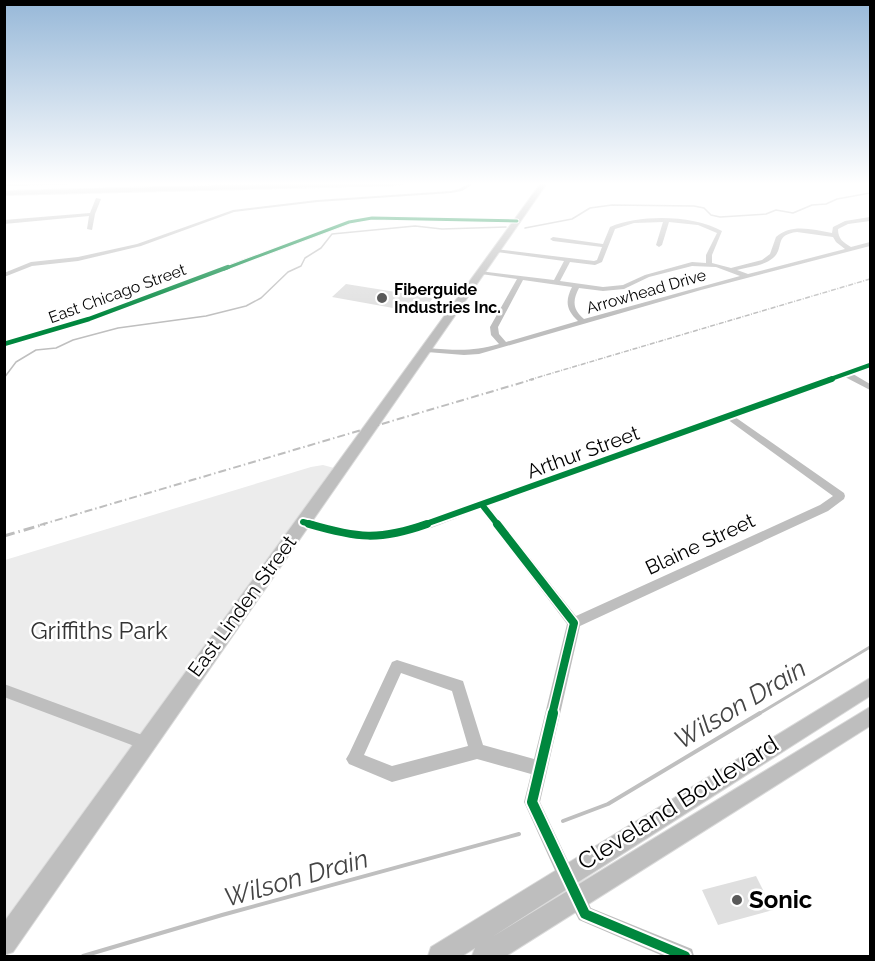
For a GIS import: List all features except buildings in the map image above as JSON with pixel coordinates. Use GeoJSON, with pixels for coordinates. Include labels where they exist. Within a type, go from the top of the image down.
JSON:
{"type":"FeatureCollection","features":[{"type":"Feature","properties":{"kind":"main road","name":"East Linden Street"},"geometry":{"type":"LineString","coordinates":[[4,943],[513,228]]}},
{"type":"Feature","properties":{"kind":"main road","name":"Cleveland Boulevard"},"geometry":{"type":"LineString","coordinates":[[440,957],[870,686]]}},
{"type":"Feature","properties":{"kind":"main road","name":"Cleveland Boulevard"},"geometry":{"type":"LineString","coordinates":[[484,957],[870,716]]}},
{"type":"Feature","properties":{"kind":"street","name":"East Chicago Street"},"geometry":{"type":"LineString","coordinates":[[4,344],[89,319],[333,228]]}},
{"type":"Feature","properties":{"kind":"street"},"geometry":{"type":"LineString","coordinates":[[496,250],[595,263],[600,261],[612,228]]}},
{"type":"Feature","properties":{"kind":"street"},"geometry":{"type":"LineString","coordinates":[[659,245],[664,228]]}},
{"type":"Feature","properties":{"kind":"street"},"geometry":{"type":"LineString","coordinates":[[709,264],[711,252],[720,232],[714,228]]}},
{"type":"Feature","properties":{"kind":"street"},"geometry":{"type":"LineString","coordinates":[[835,228],[834,236],[837,242],[850,249]]}},
{"type":"Feature","properties":{"kind":"street"},"geometry":{"type":"LineString","coordinates":[[733,269],[764,261],[772,256],[777,240],[787,232],[804,231],[834,236]]}},
{"type":"Feature","properties":{"kind":"street"},"geometry":{"type":"LineString","coordinates":[[553,239],[605,246]]}},
{"type":"Feature","properties":{"kind":"street","name":"Arrowhead Drive"},"geometry":{"type":"LineString","coordinates":[[427,350],[479,352],[699,289],[870,244]]}},
{"type":"Feature","properties":{"kind":"street"},"geometry":{"type":"LineString","coordinates":[[556,283],[567,261]]}},
{"type":"Feature","properties":{"kind":"street"},"geometry":{"type":"LineString","coordinates":[[481,272],[576,286],[614,288],[683,266],[709,264],[733,269],[749,277]]}},
{"type":"Feature","properties":{"kind":"street"},"geometry":{"type":"LineString","coordinates":[[504,344],[495,335],[494,327],[521,278]]}},
{"type":"Feature","properties":{"kind":"street"},"geometry":{"type":"LineString","coordinates":[[576,286],[569,307],[573,314],[583,322]]}},
{"type":"Feature","properties":{"kind":"street","name":"Arthur Street"},"geometry":{"type":"LineString","coordinates":[[303,522],[354,537],[374,539],[399,534],[483,506],[870,365]]}},
{"type":"Feature","properties":{"kind":"street"},"geometry":{"type":"LineString","coordinates":[[845,373],[870,387]]}},
{"type":"Feature","properties":{"kind":"street","name":"Blaine Street"},"geometry":{"type":"LineString","coordinates":[[574,623],[824,508],[840,496],[730,417]]}},
{"type":"Feature","properties":{"kind":"street"},"geometry":{"type":"LineString","coordinates":[[483,506],[574,623],[532,802],[585,914],[685,957]]}},
{"type":"Feature","properties":{"kind":"street"},"geometry":{"type":"LineString","coordinates":[[477,751],[458,686],[397,666],[354,759],[392,774],[477,751],[540,769]]}},
{"type":"Feature","properties":{"kind":"street"},"geometry":{"type":"LineString","coordinates":[[4,690],[145,743]]}},
{"type":"Feature","properties":{"kind":"green space","name":"Griffiths Park"},"geometry":{"type":"Polygon","coordinates":[[[323,465],[334,468],[5,922],[5,560],[323,465]]]}},
{"type":"Feature","properties":{"kind":"waterway"},"geometry":{"type":"LineString","coordinates":[[4,275],[31,264],[78,259],[139,245],[186,228]]}},
{"type":"Feature","properties":{"kind":"waterway"},"geometry":{"type":"LineString","coordinates":[[4,378],[16,362],[36,350],[56,348],[73,340],[118,328],[206,316],[246,306],[261,298],[288,272],[301,266],[305,258],[321,248],[332,234],[396,228]]}},
{"type":"Feature","properties":{"kind":"waterway"},"geometry":{"type":"LineString","coordinates":[[432,228],[479,228]]}},
{"type":"Feature","properties":{"kind":"waterway","name":"Wilson Drain"},"geometry":{"type":"LineString","coordinates":[[757,715],[870,647]]}},
{"type":"Feature","properties":{"kind":"waterway","name":"Wilson Drain"},"geometry":{"type":"LineString","coordinates":[[563,821],[608,804],[760,713]]}},
{"type":"Feature","properties":{"kind":"waterway","name":"Wilson Drain"},"geometry":{"type":"LineString","coordinates":[[83,956],[222,915],[519,834]]}},
{"type":"Feature","properties":{"kind":"railway"},"geometry":{"type":"LineString","coordinates":[[529,380],[870,279]]}},
{"type":"Feature","properties":{"kind":"railway"},"geometry":{"type":"LineString","coordinates":[[40,525],[534,379]]}},
{"type":"Feature","properties":{"kind":"railway"},"geometry":{"type":"LineString","coordinates":[[4,536],[45,524]]}},
{"type":"Feature","properties":{"kind":"cycle path"},"geometry":{"type":"LineString","coordinates":[[4,344],[89,319],[333,228]]}},
{"type":"Feature","properties":{"kind":"cycle path"},"geometry":{"type":"LineString","coordinates":[[303,522],[361,536],[399,534],[870,365]]}},
{"type":"Feature","properties":{"kind":"cycle path"},"geometry":{"type":"LineString","coordinates":[[483,506],[574,623],[532,802],[585,914],[685,956]]}},
{"type":"Feature","properties":{"kind":"place","name":"Fiberguide Industries Inc."},"geometry":{"type":"Point","coordinates":[382,298]}},
{"type":"Feature","properties":{"kind":"place","name":"Sonic"},"geometry":{"type":"Point","coordinates":[737,900]}}]}
